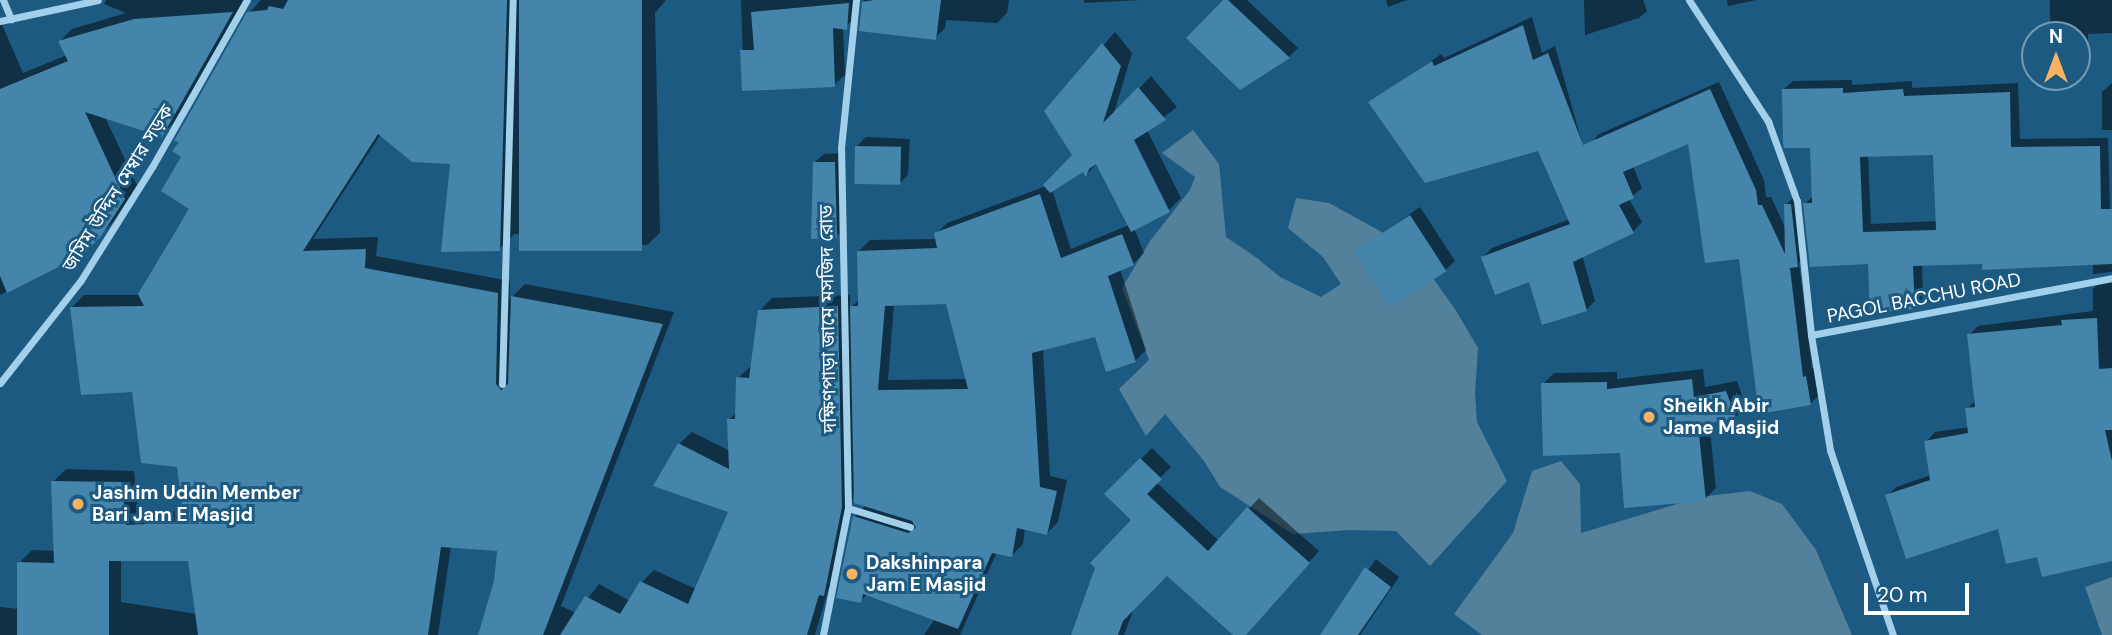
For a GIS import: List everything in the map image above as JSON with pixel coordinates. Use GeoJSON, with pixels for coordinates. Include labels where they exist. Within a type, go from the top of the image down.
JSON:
{"type":"FeatureCollection","features":[{"type":"Feature","properties":{"kind":"street"},"geometry":{"type":"LineString","coordinates":[[3,0],[11,19]]}},
{"type":"Feature","properties":{"kind":"street"},"geometry":{"type":"LineString","coordinates":[[0,21],[98,0]]}},
{"type":"Feature","properties":{"kind":"street","name":"জসিম উদ্দিন মেম্বার সড়ক"},"geometry":{"type":"LineString","coordinates":[[0,383],[81,280],[152,167],[247,0]]}},
{"type":"Feature","properties":{"kind":"street"},"geometry":{"type":"LineString","coordinates":[[502,384],[513,0]]}},
{"type":"Feature","properties":{"kind":"street","name":"দক্ষিণপাড়া জামে মসজিদ রোড"},"geometry":{"type":"LineString","coordinates":[[823,635],[848,508],[841,148],[856,0]]}},
{"type":"Feature","properties":{"kind":"street","name":"PAGOL BACCHU ROAD"},"geometry":{"type":"LineString","coordinates":[[1689,0],[1768,121],[1797,201],[1811,335],[2112,278]]}},
{"type":"Feature","properties":{"kind":"street"},"geometry":{"type":"LineString","coordinates":[[1811,335],[1830,450],[1893,635]]}},
{"type":"Feature","properties":{"kind":"street"},"geometry":{"type":"LineString","coordinates":[[848,508],[910,527]]}},
{"type":"Feature","properties":{"kind":"water"},"geometry":{"type":"Polygon","coordinates":[[[1193,130],[1219,164],[1226,237],[1280,277],[1321,297],[1341,284],[1323,257],[1288,228],[1296,198],[1329,203],[1380,231],[1422,263],[1455,309],[1478,348],[1475,393],[1477,422],[1507,481],[1430,566],[1396,531],[1350,530],[1293,534],[1220,487],[1204,461],[1165,414],[1146,436],[1119,389],[1149,360],[1122,288],[1150,241],[1190,190],[1195,177],[1162,153],[1193,130]]]}},
{"type":"Feature","properties":{"kind":"water"},"geometry":{"type":"Polygon","coordinates":[[[1561,461],[1580,484],[1581,533],[1700,497],[1750,491],[1782,504],[1816,550],[1852,635],[1482,635],[1454,614],[1513,533],[1532,471],[1561,461]]]}},
{"type":"Feature","properties":{"kind":"water"},"geometry":{"type":"Polygon","coordinates":[[[2112,577],[2112,635],[2102,635],[2085,587],[2112,577]]]}},
{"type":"Feature","properties":{"kind":"building"},"geometry":{"type":"Polygon","coordinates":[[[288,0],[507,0],[500,251],[441,252],[450,164],[412,162],[378,134],[303,251],[366,249],[365,268],[498,293],[496,384],[501,390],[508,384],[511,296],[663,324],[543,635],[478,635],[494,581],[497,551],[441,547],[428,635],[198,635],[188,561],[109,561],[109,635],[17,635],[17,562],[54,563],[51,481],[122,482],[126,525],[184,522],[177,467],[141,463],[132,392],[81,395],[70,307],[144,306],[138,294],[189,209],[161,191],[181,157],[172,151],[179,142],[174,141],[247,12],[267,10],[269,6],[283,9],[288,0]]]}},
{"type":"Feature","properties":{"kind":"building"},"geometry":{"type":"Polygon","coordinates":[[[519,0],[642,0],[642,251],[519,251],[519,0]]]}},
{"type":"Feature","properties":{"kind":"building"},"geometry":{"type":"Polygon","coordinates":[[[941,0],[936,40],[859,31],[862,2],[941,0]]]}},
{"type":"Feature","properties":{"kind":"building"},"geometry":{"type":"Polygon","coordinates":[[[1223,0],[1228,0],[1290,58],[1240,90],[1186,38],[1223,0]]]}},
{"type":"Feature","properties":{"kind":"building"},"geometry":{"type":"Polygon","coordinates":[[[849,3],[847,30],[833,28],[835,87],[742,91],[740,50],[754,50],[751,12],[849,3]]]}},
{"type":"Feature","properties":{"kind":"building"},"geometry":{"type":"Polygon","coordinates":[[[233,12],[162,137],[85,112],[125,199],[101,236],[84,254],[7,293],[0,276],[0,89],[68,61],[58,41],[134,19],[233,12]]]}},
{"type":"Feature","properties":{"kind":"building"},"geometry":{"type":"Polygon","coordinates":[[[1523,25],[1533,60],[1548,53],[1583,145],[1710,89],[1756,190],[1758,205],[1762,205],[1785,254],[1784,204],[1791,204],[1798,267],[1790,268],[1803,377],[1806,376],[1811,405],[1759,414],[1739,259],[1705,263],[1688,144],[1623,172],[1634,198],[1619,205],[1634,233],[1573,262],[1587,311],[1542,325],[1529,282],[1495,295],[1481,257],[1570,224],[1538,151],[1425,183],[1368,102],[1432,61],[1434,66],[1523,25]]]}},
{"type":"Feature","properties":{"kind":"building"},"geometry":{"type":"Polygon","coordinates":[[[1102,43],[1121,66],[1103,123],[1138,87],[1166,120],[1134,140],[1170,212],[1131,232],[1096,164],[1089,169],[1086,177],[1083,172],[1050,193],[1043,185],[1072,155],[1044,111],[1102,43]]]}},
{"type":"Feature","properties":{"kind":"building"},"geometry":{"type":"Polygon","coordinates":[[[1843,88],[1843,93],[1903,89],[1904,96],[2010,92],[2011,147],[2100,146],[2101,209],[2112,209],[2112,264],[1982,270],[1982,264],[1913,266],[1915,309],[1870,314],[1868,264],[1810,267],[1803,203],[1812,203],[1810,148],[1784,148],[1782,89],[1843,88]],[[1933,155],[1860,157],[1863,232],[1936,230],[1933,155]]]}},
{"type":"Feature","properties":{"kind":"building"},"geometry":{"type":"Polygon","coordinates":[[[855,146],[901,147],[900,185],[854,184],[855,146]]]}},
{"type":"Feature","properties":{"kind":"building"},"geometry":{"type":"Polygon","coordinates":[[[813,162],[835,162],[837,238],[811,239],[813,162]]]}},
{"type":"Feature","properties":{"kind":"building"},"geometry":{"type":"Polygon","coordinates":[[[1040,194],[1061,258],[1122,234],[1134,265],[1108,276],[1136,362],[1106,372],[1095,337],[1032,353],[1040,487],[1057,491],[1047,535],[1017,528],[1012,557],[992,553],[958,629],[863,594],[861,603],[836,598],[853,516],[908,533],[916,528],[912,521],[854,503],[850,306],[858,306],[857,251],[937,248],[934,233],[1040,194]],[[946,304],[885,306],[878,390],[968,389],[946,304]]]}},
{"type":"Feature","properties":{"kind":"building"},"geometry":{"type":"Polygon","coordinates":[[[1410,215],[1446,271],[1390,308],[1354,251],[1410,215]]]}},
{"type":"Feature","properties":{"kind":"building"},"geometry":{"type":"Polygon","coordinates":[[[838,306],[842,507],[824,596],[819,595],[807,635],[560,635],[585,596],[620,614],[640,581],[688,604],[728,512],[653,486],[678,443],[729,469],[727,419],[735,419],[736,377],[749,378],[758,310],[838,306]]]}},
{"type":"Feature","properties":{"kind":"building"},"geometry":{"type":"Polygon","coordinates":[[[2097,318],[2099,369],[2112,368],[2112,430],[2105,430],[2112,461],[2112,561],[2042,577],[2037,557],[2006,564],[1998,529],[1906,559],[1885,495],[1930,480],[1924,441],[1968,433],[1965,408],[1975,407],[1967,334],[2062,325],[2061,320],[2097,318]]]}},
{"type":"Feature","properties":{"kind":"building"},"geometry":{"type":"Polygon","coordinates":[[[1692,379],[1694,397],[1726,391],[1736,418],[1698,425],[1706,501],[1624,508],[1620,453],[1543,456],[1541,383],[1607,382],[1607,389],[1692,379]]]}},
{"type":"Feature","properties":{"kind":"building"},"geometry":{"type":"Polygon","coordinates":[[[1140,458],[1162,479],[1147,494],[1208,551],[1247,507],[1310,563],[1246,635],[1233,635],[1167,576],[1123,621],[1118,635],[1071,635],[1095,568],[1090,563],[1131,520],[1104,494],[1140,458]]]}},
{"type":"Feature","properties":{"kind":"building"},"geometry":{"type":"Polygon","coordinates":[[[1365,567],[1391,587],[1358,635],[1320,635],[1365,567]]]}},
{"type":"Feature","properties":{"kind":"place","name":"Sheikh Abir Jame Masjid"},"geometry":{"type":"Point","coordinates":[1649,417]}},
{"type":"Feature","properties":{"kind":"place","name":"Jashim Uddin Member Bari Jam E Masjid"},"geometry":{"type":"Point","coordinates":[78,504]}},
{"type":"Feature","properties":{"kind":"place","name":"Dakshinpara Jam E Masjid"},"geometry":{"type":"Point","coordinates":[852,574]}}]}
